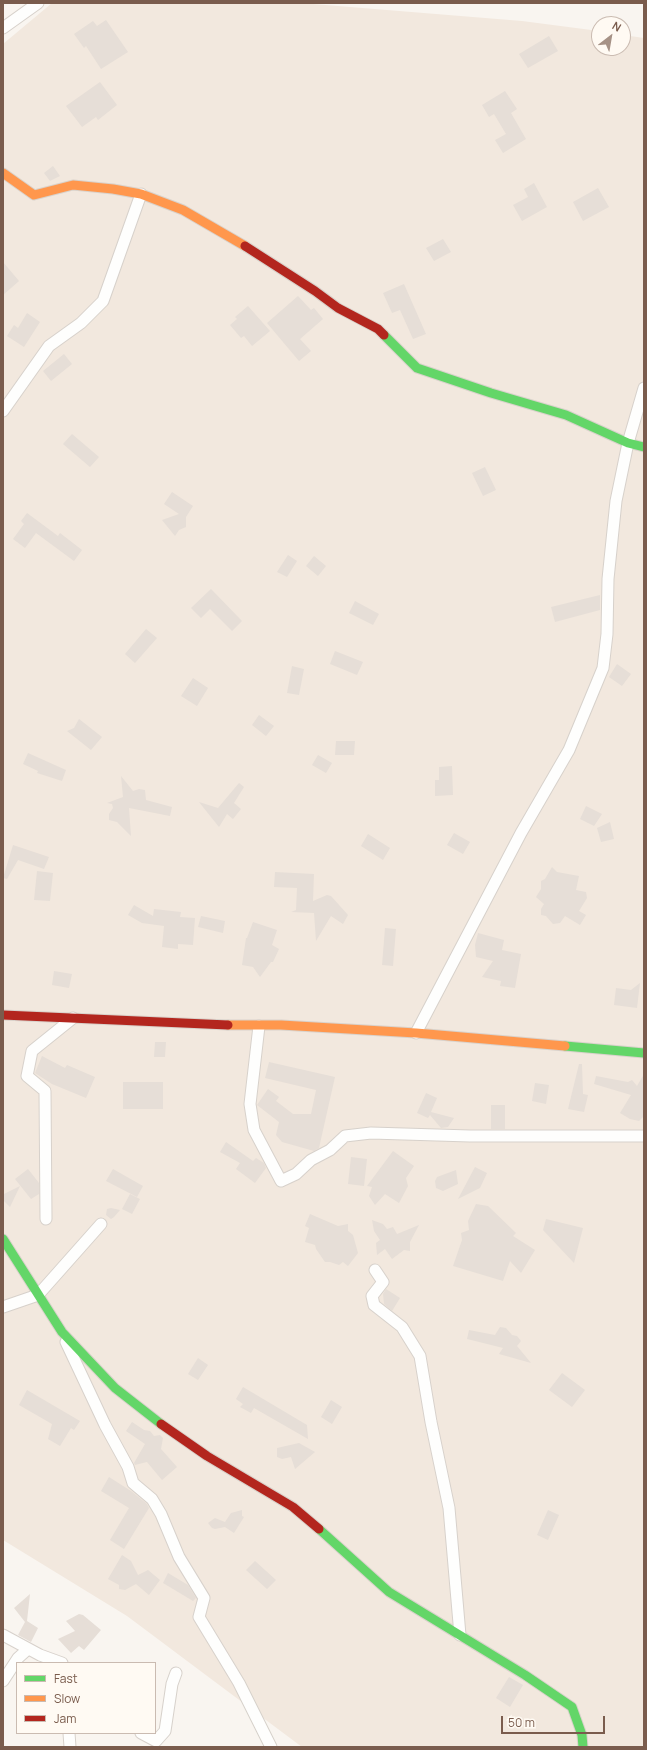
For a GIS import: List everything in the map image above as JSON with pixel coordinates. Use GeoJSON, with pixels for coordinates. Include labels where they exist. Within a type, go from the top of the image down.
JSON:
{"type":"FeatureCollection","features":[{"type":"Feature","properties":{"kind":"street"},"geometry":{"type":"LineString","coordinates":[[3,28],[38,3]]}},
{"type":"Feature","properties":{"kind":"street"},"geometry":{"type":"LineString","coordinates":[[3,173],[34,195],[73,185],[113,189],[141,194],[183,210],[315,290],[338,308],[378,329],[417,368],[490,393],[566,415],[628,443],[644,447]]}},
{"type":"Feature","properties":{"kind":"street"},"geometry":{"type":"LineString","coordinates":[[3,411],[49,346],[81,323],[103,301],[141,194]]}},
{"type":"Feature","properties":{"kind":"street"},"geometry":{"type":"LineString","coordinates":[[416,1033],[521,833],[569,750],[603,668],[607,634],[608,579],[616,501],[628,443],[644,388]]}},
{"type":"Feature","properties":{"kind":"street"},"geometry":{"type":"LineString","coordinates":[[3,1015],[416,1033],[644,1053]]}},
{"type":"Feature","properties":{"kind":"street"},"geometry":{"type":"LineString","coordinates":[[46,1219],[45,1091],[28,1076],[32,1051],[73,1018]]}},
{"type":"Feature","properties":{"kind":"street"},"geometry":{"type":"LineString","coordinates":[[259,1026],[250,1104],[254,1130],[281,1181],[296,1174],[311,1160],[330,1150],[345,1136],[370,1133],[470,1136],[644,1136]]}},
{"type":"Feature","properties":{"kind":"street"},"geometry":{"type":"LineString","coordinates":[[3,1307],[38,1295],[102,1224]]}},
{"type":"Feature","properties":{"kind":"street"},"geometry":{"type":"LineString","coordinates":[[3,1239],[62,1332],[105,1425],[128,1467],[133,1483],[152,1499],[161,1514],[179,1557],[204,1598],[199,1617],[240,1683],[271,1747]]}},
{"type":"Feature","properties":{"kind":"street"},"geometry":{"type":"LineString","coordinates":[[375,1270],[383,1282],[372,1296],[374,1306],[402,1328],[420,1356],[448,1508],[460,1635]]}},
{"type":"Feature","properties":{"kind":"street"},"geometry":{"type":"LineString","coordinates":[[62,1332],[115,1388],[166,1428],[207,1456],[293,1507],[389,1592],[572,1706],[582,1735],[583,1747]]}},
{"type":"Feature","properties":{"kind":"street"},"geometry":{"type":"LineString","coordinates":[[3,1635],[60,1662]]}},
{"type":"Feature","properties":{"kind":"street"},"geometry":{"type":"LineString","coordinates":[[3,1682],[18,1658],[28,1648]]}},
{"type":"Feature","properties":{"kind":"street"},"geometry":{"type":"LineString","coordinates":[[143,1734],[156,1741],[166,1731],[172,1684],[176,1674]]}},
{"type":"Feature","properties":{"kind":"street"},"geometry":{"type":"LineString","coordinates":[[69,1734],[70,1747]]}},
{"type":"Feature","properties":{"kind":"shaded area"},"geometry":{"type":"Polygon","coordinates":[[[52,3],[301,3],[522,21],[591,30],[591,56],[631,56],[631,36],[644,38],[644,1747],[302,1747],[127,1616],[3,1540],[3,44],[52,3]]]}},
{"type":"Feature","properties":{"kind":"building"},"geometry":{"type":"Polygon","coordinates":[[[106,20],[128,52],[101,69],[86,46],[84,48],[74,34],[93,21],[97,26],[106,20]]]}},
{"type":"Feature","properties":{"kind":"building"},"geometry":{"type":"Polygon","coordinates":[[[549,36],[558,51],[528,68],[519,54],[549,36]]]}},
{"type":"Feature","properties":{"kind":"building"},"geometry":{"type":"Polygon","coordinates":[[[100,82],[117,105],[98,120],[96,117],[82,127],[66,106],[100,82]]]}},
{"type":"Feature","properties":{"kind":"building"},"geometry":{"type":"Polygon","coordinates":[[[505,91],[517,109],[511,113],[526,139],[503,153],[495,140],[506,134],[494,114],[489,117],[482,105],[505,91]]]}},
{"type":"Feature","properties":{"kind":"building"},"geometry":{"type":"Polygon","coordinates":[[[53,166],[60,176],[50,181],[44,173],[53,166]]]}},
{"type":"Feature","properties":{"kind":"building"},"geometry":{"type":"Polygon","coordinates":[[[534,183],[547,207],[522,221],[513,205],[528,197],[524,189],[534,183]]]}},
{"type":"Feature","properties":{"kind":"building"},"geometry":{"type":"Polygon","coordinates":[[[598,188],[609,207],[583,221],[573,202],[598,188]]]}},
{"type":"Feature","properties":{"kind":"building"},"geometry":{"type":"Polygon","coordinates":[[[443,239],[451,252],[434,261],[426,248],[443,239]]]}},
{"type":"Feature","properties":{"kind":"building"},"geometry":{"type":"Polygon","coordinates":[[[3,262],[19,281],[3,295],[3,262]]]}},
{"type":"Feature","properties":{"kind":"building"},"geometry":{"type":"Polygon","coordinates":[[[404,284],[426,334],[413,339],[400,310],[392,313],[383,293],[404,284]]]}},
{"type":"Feature","properties":{"kind":"building"},"geometry":{"type":"Polygon","coordinates":[[[298,296],[311,310],[314,308],[323,319],[300,339],[311,351],[299,361],[267,323],[298,296]]]}},
{"type":"Feature","properties":{"kind":"building"},"geometry":{"type":"Polygon","coordinates":[[[248,306],[270,331],[252,346],[244,336],[241,338],[230,325],[237,319],[235,317],[248,306]]]}},
{"type":"Feature","properties":{"kind":"building"},"geometry":{"type":"Polygon","coordinates":[[[27,313],[40,322],[24,347],[7,336],[14,325],[18,328],[27,313]]]}},
{"type":"Feature","properties":{"kind":"building"},"geometry":{"type":"Polygon","coordinates":[[[64,354],[72,364],[51,381],[43,371],[64,354]]]}},
{"type":"Feature","properties":{"kind":"building"},"geometry":{"type":"Polygon","coordinates":[[[72,434],[99,457],[90,467],[63,444],[72,434]]]}},
{"type":"Feature","properties":{"kind":"building"},"geometry":{"type":"Polygon","coordinates":[[[485,467],[496,490],[483,496],[472,473],[485,467]]]}},
{"type":"Feature","properties":{"kind":"building"},"geometry":{"type":"Polygon","coordinates":[[[172,492],[193,506],[186,517],[186,527],[179,530],[175,536],[162,520],[179,514],[164,504],[172,492]]]}},
{"type":"Feature","properties":{"kind":"building"},"geometry":{"type":"Polygon","coordinates":[[[27,513],[58,536],[60,533],[82,550],[74,561],[36,533],[25,548],[13,539],[24,524],[21,521],[27,513]]]}},
{"type":"Feature","properties":{"kind":"building"},"geometry":{"type":"Polygon","coordinates":[[[288,555],[297,561],[287,577],[277,572],[288,555]]]}},
{"type":"Feature","properties":{"kind":"building"},"geometry":{"type":"Polygon","coordinates":[[[314,556],[326,566],[318,576],[306,566],[314,556]]]}},
{"type":"Feature","properties":{"kind":"building"},"geometry":{"type":"Polygon","coordinates":[[[211,589],[242,621],[232,631],[210,609],[201,618],[191,608],[211,589]]]}},
{"type":"Feature","properties":{"kind":"building"},"geometry":{"type":"Polygon","coordinates":[[[600,595],[600,610],[555,622],[551,607],[600,595]]]}},
{"type":"Feature","properties":{"kind":"building"},"geometry":{"type":"Polygon","coordinates":[[[355,601],[379,614],[373,625],[349,613],[355,601]]]}},
{"type":"Feature","properties":{"kind":"building"},"geometry":{"type":"Polygon","coordinates":[[[146,629],[157,638],[135,663],[125,654],[146,629]]]}},
{"type":"Feature","properties":{"kind":"building"},"geometry":{"type":"Polygon","coordinates":[[[335,651],[363,662],[357,675],[330,664],[335,651]]]}},
{"type":"Feature","properties":{"kind":"building"},"geometry":{"type":"Polygon","coordinates":[[[617,664],[631,674],[622,686],[609,677],[617,664]]]}},
{"type":"Feature","properties":{"kind":"building"},"geometry":{"type":"Polygon","coordinates":[[[292,666],[304,669],[299,695],[287,693],[292,666]]]}},
{"type":"Feature","properties":{"kind":"building"},"geometry":{"type":"Polygon","coordinates":[[[193,678],[208,688],[197,706],[181,696],[193,678]]]}},
{"type":"Feature","properties":{"kind":"building"},"geometry":{"type":"Polygon","coordinates":[[[259,715],[274,726],[266,736],[252,725],[259,715]]]}},
{"type":"Feature","properties":{"kind":"building"},"geometry":{"type":"Polygon","coordinates":[[[79,719],[102,737],[91,750],[67,731],[74,728],[79,719]]]}},
{"type":"Feature","properties":{"kind":"building"},"geometry":{"type":"Polygon","coordinates":[[[336,741],[355,741],[354,755],[335,755],[336,741]]]}},
{"type":"Feature","properties":{"kind":"building"},"geometry":{"type":"Polygon","coordinates":[[[28,753],[66,770],[62,781],[37,773],[38,771],[23,764],[28,753]]]}},
{"type":"Feature","properties":{"kind":"building"},"geometry":{"type":"Polygon","coordinates":[[[318,755],[332,763],[326,773],[312,765],[318,755]]]}},
{"type":"Feature","properties":{"kind":"building"},"geometry":{"type":"Polygon","coordinates":[[[452,766],[453,795],[435,796],[435,780],[439,780],[439,767],[452,766]]]}},
{"type":"Feature","properties":{"kind":"building"},"geometry":{"type":"Polygon","coordinates":[[[121,776],[133,791],[139,789],[145,790],[146,800],[172,807],[170,816],[129,808],[131,836],[117,822],[109,820],[109,814],[113,808],[112,804],[107,803],[123,797],[121,776]]]}},
{"type":"Feature","properties":{"kind":"building"},"geometry":{"type":"Polygon","coordinates":[[[239,783],[244,787],[234,803],[241,809],[233,819],[227,814],[219,827],[199,802],[218,808],[239,783]]]}},
{"type":"Feature","properties":{"kind":"building"},"geometry":{"type":"Polygon","coordinates":[[[586,806],[602,814],[594,826],[580,819],[586,806]]]}},
{"type":"Feature","properties":{"kind":"building"},"geometry":{"type":"Polygon","coordinates":[[[610,822],[614,839],[601,842],[597,828],[610,822]]]}},
{"type":"Feature","properties":{"kind":"building"},"geometry":{"type":"Polygon","coordinates":[[[454,833],[470,842],[463,854],[447,845],[454,833]]]}},
{"type":"Feature","properties":{"kind":"building"},"geometry":{"type":"Polygon","coordinates":[[[368,834],[390,848],[383,860],[361,846],[368,834]]]}},
{"type":"Feature","properties":{"kind":"building"},"geometry":{"type":"Polygon","coordinates":[[[13,845],[49,857],[44,869],[18,860],[7,879],[3,878],[13,845]]]}},
{"type":"Feature","properties":{"kind":"building"},"geometry":{"type":"Polygon","coordinates":[[[552,867],[557,872],[579,876],[576,890],[586,892],[587,898],[579,911],[586,915],[580,925],[565,916],[560,923],[553,924],[546,916],[541,915],[541,909],[544,904],[536,897],[541,889],[541,881],[545,879],[552,867]]]}},
{"type":"Feature","properties":{"kind":"building"},"geometry":{"type":"Polygon","coordinates":[[[37,871],[53,873],[50,901],[34,900],[37,871]]]}},
{"type":"Feature","properties":{"kind":"building"},"geometry":{"type":"Polygon","coordinates":[[[275,872],[314,874],[313,901],[327,895],[331,896],[348,915],[343,924],[331,916],[316,941],[314,913],[291,912],[296,910],[297,888],[274,887],[275,872]]]}},
{"type":"Feature","properties":{"kind":"building"},"geometry":{"type":"Polygon","coordinates":[[[134,905],[153,916],[154,909],[181,912],[180,917],[195,918],[193,945],[178,944],[178,949],[162,947],[164,926],[142,923],[128,915],[134,905]]]}},
{"type":"Feature","properties":{"kind":"building"},"geometry":{"type":"Polygon","coordinates":[[[201,916],[225,921],[223,933],[198,927],[201,916]]]}},
{"type":"Feature","properties":{"kind":"building"},"geometry":{"type":"Polygon","coordinates":[[[253,922],[277,930],[272,945],[279,949],[273,962],[271,962],[260,977],[253,967],[242,965],[246,938],[253,922]]]}},
{"type":"Feature","properties":{"kind":"building"},"geometry":{"type":"Polygon","coordinates":[[[385,928],[396,929],[393,966],[382,965],[385,928]]]}},
{"type":"Feature","properties":{"kind":"building"},"geometry":{"type":"Polygon","coordinates":[[[478,933],[504,940],[502,950],[521,954],[515,988],[500,986],[501,981],[482,977],[493,961],[476,957],[475,945],[478,933]]]}},
{"type":"Feature","properties":{"kind":"building"},"geometry":{"type":"Polygon","coordinates":[[[54,971],[72,974],[69,988],[52,985],[54,971]]]}},
{"type":"Feature","properties":{"kind":"building"},"geometry":{"type":"Polygon","coordinates":[[[640,983],[637,1008],[614,1005],[616,988],[631,990],[640,983]]]}},
{"type":"Feature","properties":{"kind":"building"},"geometry":{"type":"Polygon","coordinates":[[[155,1042],[166,1042],[165,1057],[154,1057],[155,1042]]]}},
{"type":"Feature","properties":{"kind":"building"},"geometry":{"type":"Polygon","coordinates":[[[42,1056],[65,1068],[67,1065],[95,1077],[86,1098],[52,1084],[35,1073],[42,1056]]]}},
{"type":"Feature","properties":{"kind":"building"},"geometry":{"type":"Polygon","coordinates":[[[269,1062],[335,1077],[319,1148],[314,1151],[282,1142],[276,1135],[279,1122],[257,1105],[268,1089],[279,1097],[276,1101],[293,1114],[311,1114],[316,1090],[265,1078],[269,1062]]]}},
{"type":"Feature","properties":{"kind":"building"},"geometry":{"type":"Polygon","coordinates":[[[579,1064],[582,1064],[583,1094],[588,1095],[584,1112],[568,1109],[579,1064]]]}},
{"type":"Feature","properties":{"kind":"building"},"geometry":{"type":"Polygon","coordinates":[[[644,1074],[644,1116],[639,1121],[630,1119],[620,1113],[631,1095],[594,1084],[596,1076],[628,1082],[632,1080],[637,1086],[644,1074]]]}},
{"type":"Feature","properties":{"kind":"building"},"geometry":{"type":"Polygon","coordinates":[[[123,1082],[163,1082],[163,1109],[123,1109],[123,1082]]]}},
{"type":"Feature","properties":{"kind":"building"},"geometry":{"type":"Polygon","coordinates":[[[535,1083],[549,1085],[546,1104],[532,1101],[535,1083]]]}},
{"type":"Feature","properties":{"kind":"building"},"geometry":{"type":"Polygon","coordinates":[[[426,1093],[437,1098],[431,1112],[454,1118],[448,1127],[441,1128],[430,1115],[428,1118],[417,1113],[426,1093]]]}},
{"type":"Feature","properties":{"kind":"building"},"geometry":{"type":"Polygon","coordinates":[[[491,1105],[505,1105],[505,1129],[491,1129],[491,1105]]]}},
{"type":"Feature","properties":{"kind":"building"},"geometry":{"type":"Polygon","coordinates":[[[226,1142],[253,1161],[256,1158],[264,1163],[266,1168],[255,1183],[236,1169],[240,1163],[220,1152],[226,1142]]]}},
{"type":"Feature","properties":{"kind":"building"},"geometry":{"type":"Polygon","coordinates":[[[393,1151],[414,1166],[406,1178],[408,1186],[399,1203],[385,1194],[375,1205],[369,1196],[372,1187],[367,1186],[393,1151]]]}},
{"type":"Feature","properties":{"kind":"building"},"geometry":{"type":"Polygon","coordinates":[[[351,1157],[367,1159],[364,1186],[348,1184],[351,1157]]]}},
{"type":"Feature","properties":{"kind":"building"},"geometry":{"type":"Polygon","coordinates":[[[475,1167],[487,1173],[480,1188],[458,1199],[475,1167]]]}},
{"type":"Feature","properties":{"kind":"building"},"geometry":{"type":"Polygon","coordinates":[[[28,1169],[39,1183],[39,1194],[31,1199],[15,1179],[28,1169]]]}},
{"type":"Feature","properties":{"kind":"building"},"geometry":{"type":"Polygon","coordinates":[[[113,1169],[143,1186],[137,1197],[106,1181],[113,1169]]]}},
{"type":"Feature","properties":{"kind":"building"},"geometry":{"type":"Polygon","coordinates":[[[456,1170],[458,1184],[443,1191],[436,1188],[435,1181],[437,1177],[456,1170]]]}},
{"type":"Feature","properties":{"kind":"building"},"geometry":{"type":"Polygon","coordinates":[[[20,1186],[10,1207],[3,1200],[4,1194],[20,1186]]]}},
{"type":"Feature","properties":{"kind":"building"},"geometry":{"type":"Polygon","coordinates":[[[130,1194],[140,1199],[132,1214],[122,1209],[130,1194]]]}},
{"type":"Feature","properties":{"kind":"building"},"geometry":{"type":"Polygon","coordinates":[[[476,1204],[488,1206],[516,1233],[513,1236],[535,1250],[521,1273],[510,1261],[503,1281],[453,1266],[462,1240],[461,1233],[469,1230],[468,1221],[476,1204]]]}},
{"type":"Feature","properties":{"kind":"building"},"geometry":{"type":"Polygon","coordinates":[[[111,1208],[120,1210],[111,1219],[106,1215],[107,1209],[111,1208]]]}},
{"type":"Feature","properties":{"kind":"building"},"geometry":{"type":"Polygon","coordinates":[[[310,1214],[338,1226],[348,1224],[348,1231],[353,1235],[358,1253],[348,1266],[343,1262],[339,1265],[325,1262],[315,1245],[305,1242],[309,1228],[305,1226],[310,1214]]]}},
{"type":"Feature","properties":{"kind":"building"},"geometry":{"type":"Polygon","coordinates":[[[546,1219],[583,1228],[574,1263],[543,1230],[546,1219]]]}},
{"type":"Feature","properties":{"kind":"building"},"geometry":{"type":"Polygon","coordinates":[[[372,1220],[383,1224],[387,1229],[393,1227],[397,1234],[419,1225],[410,1242],[410,1251],[404,1250],[392,1259],[385,1249],[377,1255],[376,1243],[380,1240],[374,1231],[372,1220]]]}},
{"type":"Feature","properties":{"kind":"building"},"geometry":{"type":"Polygon","coordinates":[[[386,1289],[400,1298],[392,1311],[384,1304],[383,1294],[386,1289]]]}},
{"type":"Feature","properties":{"kind":"building"},"geometry":{"type":"Polygon","coordinates":[[[500,1327],[506,1328],[512,1335],[517,1336],[521,1341],[517,1346],[531,1363],[499,1354],[503,1348],[467,1339],[469,1330],[495,1335],[500,1327]]]}},
{"type":"Feature","properties":{"kind":"building"},"geometry":{"type":"Polygon","coordinates":[[[198,1358],[208,1365],[198,1380],[188,1374],[198,1358]]]}},
{"type":"Feature","properties":{"kind":"building"},"geometry":{"type":"Polygon","coordinates":[[[562,1373],[585,1390],[572,1407],[549,1390],[562,1373]]]}},
{"type":"Feature","properties":{"kind":"building"},"geometry":{"type":"Polygon","coordinates":[[[243,1387],[307,1425],[308,1439],[254,1408],[251,1413],[240,1407],[243,1404],[236,1399],[243,1387]]]}},
{"type":"Feature","properties":{"kind":"building"},"geometry":{"type":"Polygon","coordinates":[[[27,1390],[80,1421],[74,1430],[71,1428],[60,1446],[48,1439],[52,1424],[19,1405],[27,1390]]]}},
{"type":"Feature","properties":{"kind":"building"},"geometry":{"type":"Polygon","coordinates":[[[331,1400],[342,1407],[332,1424],[321,1417],[331,1400]]]}},
{"type":"Feature","properties":{"kind":"building"},"geometry":{"type":"Polygon","coordinates":[[[132,1422],[144,1430],[150,1431],[154,1436],[160,1435],[163,1438],[161,1449],[177,1467],[162,1480],[147,1462],[135,1465],[134,1463],[145,1444],[126,1431],[132,1422]]]}},
{"type":"Feature","properties":{"kind":"building"},"geometry":{"type":"Polygon","coordinates":[[[299,1443],[315,1452],[295,1469],[291,1457],[282,1459],[277,1457],[277,1448],[299,1443]]]}},
{"type":"Feature","properties":{"kind":"building"},"geometry":{"type":"Polygon","coordinates":[[[109,1477],[131,1491],[147,1504],[149,1508],[124,1549],[110,1540],[129,1508],[101,1491],[109,1477]]]}},
{"type":"Feature","properties":{"kind":"building"},"geometry":{"type":"Polygon","coordinates":[[[242,1510],[242,1516],[244,1517],[234,1533],[225,1527],[215,1529],[212,1528],[208,1523],[215,1518],[225,1522],[231,1513],[242,1510]]]}},
{"type":"Feature","properties":{"kind":"building"},"geometry":{"type":"Polygon","coordinates":[[[548,1510],[559,1515],[548,1540],[537,1535],[548,1510]]]}},
{"type":"Feature","properties":{"kind":"building"},"geometry":{"type":"Polygon","coordinates":[[[122,1555],[131,1561],[138,1575],[148,1570],[160,1580],[149,1595],[136,1584],[125,1590],[119,1589],[119,1585],[108,1579],[122,1555]]]}},
{"type":"Feature","properties":{"kind":"building"},"geometry":{"type":"Polygon","coordinates":[[[255,1561],[276,1580],[267,1589],[246,1570],[255,1561]]]}},
{"type":"Feature","properties":{"kind":"building"},"geometry":{"type":"Polygon","coordinates":[[[168,1573],[188,1585],[196,1598],[193,1601],[163,1583],[168,1573]]]}},
{"type":"Feature","properties":{"kind":"building"},"geometry":{"type":"Polygon","coordinates":[[[30,1594],[27,1621],[38,1628],[31,1642],[18,1635],[25,1622],[14,1608],[30,1594]]]}},
{"type":"Feature","properties":{"kind":"building"},"geometry":{"type":"Polygon","coordinates":[[[79,1614],[83,1615],[101,1630],[84,1650],[79,1646],[71,1653],[58,1639],[75,1631],[66,1621],[79,1614]]]}},
{"type":"Feature","properties":{"kind":"building"},"geometry":{"type":"Polygon","coordinates":[[[509,1677],[523,1685],[510,1707],[496,1698],[509,1677]]]}},
{"type":"Feature","properties":{"kind":"traffic: fast"},"geometry":{"type":"LineString","coordinates":[[384,335],[417,368],[491,393],[566,415],[628,443],[644,447]]}},
{"type":"Feature","properties":{"kind":"traffic: fast"},"geometry":{"type":"LineString","coordinates":[[565,1046],[644,1053]]}},
{"type":"Feature","properties":{"kind":"traffic: fast"},"geometry":{"type":"LineString","coordinates":[[3,1239],[62,1332],[115,1388],[161,1424]]}},
{"type":"Feature","properties":{"kind":"traffic: fast"},"geometry":{"type":"LineString","coordinates":[[319,1529],[389,1592],[525,1675],[572,1707],[582,1735],[583,1747]]}},
{"type":"Feature","properties":{"kind":"traffic: slow"},"geometry":{"type":"LineString","coordinates":[[3,173],[34,195],[73,185],[113,189],[141,194],[183,210],[245,246]]}},
{"type":"Feature","properties":{"kind":"traffic: slow"},"geometry":{"type":"LineString","coordinates":[[228,1025],[281,1025],[416,1033],[565,1046]]}},
{"type":"Feature","properties":{"kind":"traffic: jam"},"geometry":{"type":"LineString","coordinates":[[245,246],[315,291],[338,308],[378,329],[384,335]]}},
{"type":"Feature","properties":{"kind":"traffic: jam"},"geometry":{"type":"LineString","coordinates":[[3,1015],[228,1025]]}},
{"type":"Feature","properties":{"kind":"traffic: jam"},"geometry":{"type":"LineString","coordinates":[[161,1424],[207,1456],[293,1507],[319,1529]]}}]}
